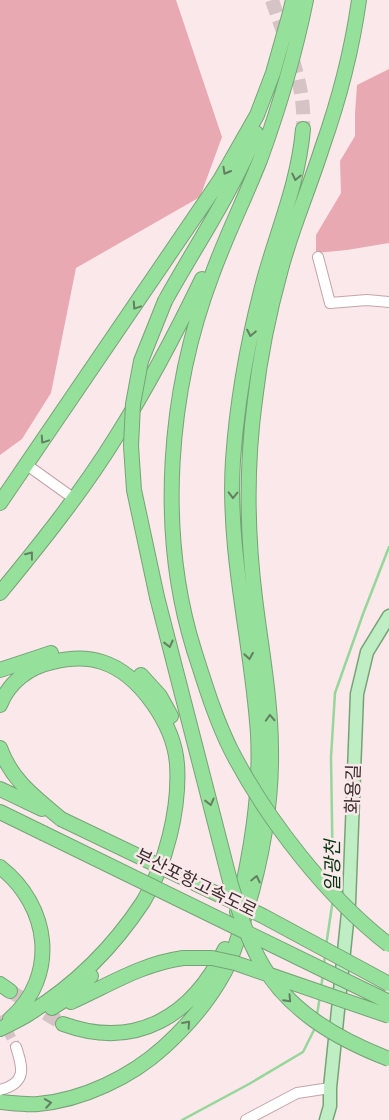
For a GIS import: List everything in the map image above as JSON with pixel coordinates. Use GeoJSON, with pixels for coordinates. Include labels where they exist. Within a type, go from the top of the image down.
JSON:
{"type":"FeatureCollection","features":[{"type":"Feature","properties":{"kind":"highway"},"geometry":{"type":"LineString","coordinates":[[0,503],[220,180],[256,115],[273,74],[295,10],[306,0]]}},
{"type":"Feature","properties":{"kind":"highway"},"geometry":{"type":"LineString","coordinates":[[0,1102],[36,1105],[69,1099],[101,1087],[132,1071],[155,1056],[196,1015],[225,972],[238,938],[255,885],[261,856],[269,802],[272,751],[269,706],[250,549],[250,451],[254,402],[271,307],[291,236],[323,148],[338,98],[359,0]]}},
{"type":"Feature","properties":{"kind":"highway"},"geometry":{"type":"LineString","coordinates":[[295,10],[293,56],[272,126],[211,275],[195,326],[184,373],[177,413],[172,495],[173,532],[182,601],[194,650],[216,716],[232,750],[261,800],[285,836],[314,873],[371,932],[389,945]]}},
{"type":"Feature","properties":{"kind":"highway"},"geometry":{"type":"LineString","coordinates":[[295,10],[267,105],[244,163],[217,214],[164,301],[141,361],[134,404],[131,446],[134,490],[157,597],[231,884],[245,929],[259,960],[275,985],[295,1006],[321,1027],[363,1049],[389,1058]]}},
{"type":"Feature","properties":{"kind":"highway"},"geometry":{"type":"LineString","coordinates":[[64,1024],[90,1032],[116,1033],[143,1028],[174,1013],[204,986],[215,970],[226,947],[235,920],[253,835],[258,765],[255,706],[240,599],[235,544],[233,461],[252,327],[265,276],[292,192],[303,129]]}},
{"type":"Feature","properties":{"kind":"highway"},"geometry":{"type":"LineString","coordinates":[[0,593],[73,498],[115,438],[174,337],[238,210]]}},
{"type":"Feature","properties":{"kind":"highway"},"geometry":{"type":"LineString","coordinates":[[0,670],[45,654],[74,650],[107,656],[124,664],[142,676],[160,696],[175,724],[184,760],[184,795],[180,827],[158,887],[112,957],[75,993],[36,1018]]}},
{"type":"Feature","properties":{"kind":"highway"},"geometry":{"type":"LineString","coordinates":[[0,705],[7,690],[14,682],[23,674],[45,663],[60,660],[88,659],[102,662],[129,677],[158,711],[170,735],[177,762],[178,787],[168,845],[143,901],[117,937],[92,966],[30,1014],[0,1027]]}},
{"type":"Feature","properties":{"kind":"highway"},"geometry":{"type":"LineString","coordinates":[[0,748],[11,771],[20,783],[61,819]]}},
{"type":"Feature","properties":{"kind":"highway","name":"부산포항고속도로"},"geometry":{"type":"LineString","coordinates":[[0,789],[263,916],[389,984]]}},
{"type":"Feature","properties":{"kind":"highway","name":"부산포항고속도로"},"geometry":{"type":"LineString","coordinates":[[0,812],[389,1002]]}},
{"type":"Feature","properties":{"kind":"highway"},"geometry":{"type":"LineString","coordinates":[[0,866],[14,879],[31,903],[38,917],[42,950],[40,968],[30,996],[22,1008],[0,1027]]}},
{"type":"Feature","properties":{"kind":"highway"},"geometry":{"type":"LineString","coordinates":[[0,1037],[128,974],[162,961],[183,958],[212,958],[235,963],[389,1016]]}},
{"type":"Feature","properties":{"kind":"main road","name":"화용길"},"geometry":{"type":"LineString","coordinates":[[326,1120],[330,1106],[330,1088],[349,903],[357,694],[367,652],[389,616]]}},
{"type":"Feature","properties":{"kind":"street"},"geometry":{"type":"LineString","coordinates":[[318,257],[330,303],[366,300],[389,302]]}},
{"type":"Feature","properties":{"kind":"street"},"geometry":{"type":"LineString","coordinates":[[27,465],[73,498]]}},
{"type":"Feature","properties":{"kind":"street"},"geometry":{"type":"LineString","coordinates":[[0,1090],[11,1086],[19,1079],[22,1072],[16,1047]]}},
{"type":"Feature","properties":{"kind":"street"},"geometry":{"type":"LineString","coordinates":[[246,1120],[298,1093],[330,1088]]}},
{"type":"Feature","properties":{"kind":"shaded area"},"geometry":{"type":"Polygon","coordinates":[[[0,0],[176,0],[222,137],[200,197],[76,268],[51,393],[22,439],[0,455],[0,0]]]}},
{"type":"Feature","properties":{"kind":"shaded area"},"geometry":{"type":"Polygon","coordinates":[[[389,69],[389,243],[316,253],[316,235],[341,193],[340,161],[355,136],[357,85],[389,69]]]}},
{"type":"Feature","properties":{"kind":"waterway","name":"일광천"},"geometry":{"type":"LineString","coordinates":[[333,884],[331,757],[335,693],[389,547]]}},
{"type":"Feature","properties":{"kind":"waterway","name":"일광천"},"geometry":{"type":"LineString","coordinates":[[326,946],[333,899]]}},
{"type":"Feature","properties":{"kind":"waterway","name":"일광천"},"geometry":{"type":"LineString","coordinates":[[324,966],[325,954]]}},
{"type":"Feature","properties":{"kind":"waterway","name":"일광천"},"geometry":{"type":"LineString","coordinates":[[321,988],[323,974]]}},
{"type":"Feature","properties":{"kind":"waterway","name":"일광천"},"geometry":{"type":"LineString","coordinates":[[317,1015],[320,996]]}},
{"type":"Feature","properties":{"kind":"waterway","name":"일광천"},"geometry":{"type":"LineString","coordinates":[[182,1120],[303,1052],[316,1026]]}},
{"type":"Feature","properties":{"kind":"tunnel"},"geometry":{"type":"LineString","coordinates":[[272,0],[298,79],[303,112],[303,129]]}},
{"type":"Feature","properties":{"kind":"tunnel"},"geometry":{"type":"LineString","coordinates":[[10,991],[63,1024]]}},
{"type":"Feature","properties":{"kind":"tunnel"},"geometry":{"type":"LineString","coordinates":[[0,1016],[16,1047]]}}]}
